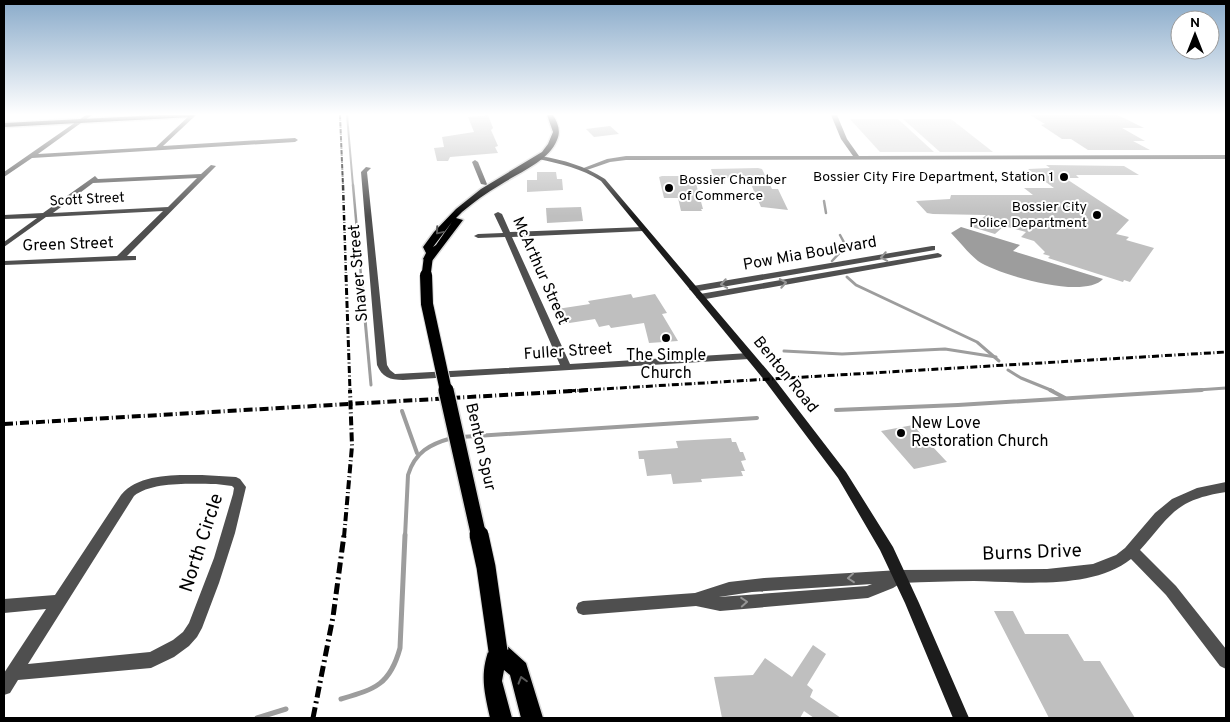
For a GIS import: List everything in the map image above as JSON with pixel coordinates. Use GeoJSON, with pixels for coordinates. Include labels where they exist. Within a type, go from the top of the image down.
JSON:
{"type":"FeatureCollection","features":[{"type":"Feature","properties":{"kind":"main road"},"geometry":{"type":"LineString","coordinates":[[537,160],[547,149]]}},
{"type":"Feature","properties":{"kind":"main road","name":"Benton Road"},"geometry":{"type":"LineString","coordinates":[[537,160],[570,164],[584,169],[603,180],[783,396],[842,475],[886,547],[960,718]]}},
{"type":"Feature","properties":{"kind":"main road","name":"Benton Spur"},"geometry":{"type":"LineString","coordinates":[[501,718],[492,681],[498,651],[486,567],[428,312],[425,285],[429,256],[440,247],[444,238],[462,216],[534,166],[537,160]]}},
{"type":"Feature","properties":{"kind":"main road"},"geometry":{"type":"LineString","coordinates":[[498,651],[519,670],[532,717]]}},
{"type":"Feature","properties":{"kind":"street"},"geometry":{"type":"LineString","coordinates":[[4,174],[42,149]]}},
{"type":"Feature","properties":{"kind":"street"},"geometry":{"type":"LineString","coordinates":[[32,156],[147,149]]}},
{"type":"Feature","properties":{"kind":"street"},"geometry":{"type":"LineString","coordinates":[[851,149],[858,158]]}},
{"type":"Feature","properties":{"kind":"street"},"geometry":{"type":"LineString","coordinates":[[584,169],[605,161],[622,159],[1226,157]]}},
{"type":"Feature","properties":{"kind":"street"},"geometry":{"type":"LineString","coordinates":[[475,162],[484,184]]}},
{"type":"Feature","properties":{"kind":"street"},"geometry":{"type":"LineString","coordinates":[[120,258],[213,166]]}},
{"type":"Feature","properties":{"kind":"street","name":"Shaver Street"},"geometry":{"type":"LineString","coordinates":[[368,168],[364,172],[382,365],[384,372],[388,375]]}},
{"type":"Feature","properties":{"kind":"street"},"geometry":{"type":"LineString","coordinates":[[4,170],[12,170]]}},
{"type":"Feature","properties":{"kind":"street"},"geometry":{"type":"LineString","coordinates":[[4,245],[93,180],[204,176]]}},
{"type":"Feature","properties":{"kind":"street","name":"Scott Street"},"geometry":{"type":"LineString","coordinates":[[4,217],[171,209]]}},
{"type":"Feature","properties":{"kind":"street","name":"McArthur Street"},"geometry":{"type":"LineString","coordinates":[[498,214],[566,367]]}},
{"type":"Feature","properties":{"kind":"street"},"geometry":{"type":"LineString","coordinates":[[478,236],[643,229]]}},
{"type":"Feature","properties":{"kind":"street","name":"Pow Mia Boulevard"},"geometry":{"type":"LineString","coordinates":[[697,293],[932,248]]}},
{"type":"Feature","properties":{"kind":"street","name":"Pow Mia Boulevard"},"geometry":{"type":"LineString","coordinates":[[697,293],[938,255]]}},
{"type":"Feature","properties":{"kind":"street","name":"Green Street"},"geometry":{"type":"LineString","coordinates":[[4,263],[133,258]]}},
{"type":"Feature","properties":{"kind":"street","name":"Fuller Street"},"geometry":{"type":"LineString","coordinates":[[388,375],[407,377],[749,356]]}},
{"type":"Feature","properties":{"kind":"street","name":"North Circle"},"geometry":{"type":"LineString","coordinates":[[216,479],[236,482],[240,486],[224,552],[197,621],[191,632],[180,644],[158,657],[136,662],[8,680],[131,491],[139,486],[156,482],[216,479]]}},
{"type":"Feature","properties":{"kind":"street","name":"Burns Drive"},"geometry":{"type":"LineString","coordinates":[[583,608],[696,599],[720,604],[868,592],[888,584],[900,576],[1065,574],[1106,566],[1133,552],[1153,524],[1175,504],[1194,494],[1226,487]]}},
{"type":"Feature","properties":{"kind":"street"},"geometry":{"type":"LineString","coordinates":[[1133,552],[1157,573],[1169,587],[1226,661]]}},
{"type":"Feature","properties":{"kind":"street"},"geometry":{"type":"LineString","coordinates":[[4,606],[59,601]]}},
{"type":"Feature","properties":{"kind":"shaded area"},"geometry":{"type":"Polygon","coordinates":[[[877,149],[930,149],[934,152],[880,152],[877,149]]]}},
{"type":"Feature","properties":{"kind":"shaded area"},"geometry":{"type":"Polygon","coordinates":[[[936,149],[989,149],[993,152],[940,152],[936,149]]]}},
{"type":"Feature","properties":{"kind":"shaded area"},"geometry":{"type":"Polygon","coordinates":[[[961,227],[1020,245],[1013,251],[1103,279],[1093,285],[1078,287],[1061,286],[1041,283],[1004,273],[978,261],[967,251],[951,233],[961,227]]]}},
{"type":"Feature","properties":{"kind":"building"},"geometry":{"type":"Polygon","coordinates":[[[434,149],[496,149],[498,153],[450,157],[448,161],[437,161],[434,149]]]}},
{"type":"Feature","properties":{"kind":"building"},"geometry":{"type":"Polygon","coordinates":[[[1086,149],[1150,150],[1088,150],[1086,149]]]}},
{"type":"Feature","properties":{"kind":"building"},"geometry":{"type":"Polygon","coordinates":[[[1046,165],[1124,166],[1139,175],[1076,175],[1079,178],[1065,178],[1129,220],[1116,234],[1129,237],[1126,240],[1154,248],[1130,282],[1124,280],[1123,282],[1048,258],[1050,256],[1043,254],[1045,252],[1034,241],[1021,237],[1026,232],[1004,226],[995,234],[972,227],[986,215],[927,213],[916,201],[950,199],[951,195],[1033,195],[1024,188],[1054,188],[1028,169],[1050,168],[1046,165]]]}},
{"type":"Feature","properties":{"kind":"building"},"geometry":{"type":"Polygon","coordinates":[[[711,169],[762,169],[772,189],[778,189],[788,210],[761,207],[750,182],[737,178],[724,178],[725,184],[715,184],[711,169]]]}},
{"type":"Feature","properties":{"kind":"building"},"geometry":{"type":"Polygon","coordinates":[[[537,172],[556,172],[557,179],[562,179],[563,190],[527,192],[527,180],[537,180],[537,172]]]}},
{"type":"Feature","properties":{"kind":"building"},"geometry":{"type":"Polygon","coordinates":[[[694,176],[702,211],[681,211],[678,198],[664,198],[659,177],[694,176]]]}},
{"type":"Feature","properties":{"kind":"building"},"geometry":{"type":"Polygon","coordinates":[[[581,207],[583,221],[547,223],[546,208],[581,207]]]}},
{"type":"Feature","properties":{"kind":"building"},"geometry":{"type":"Polygon","coordinates":[[[631,294],[633,298],[655,294],[667,313],[662,314],[678,341],[649,343],[644,323],[611,328],[609,325],[599,327],[595,319],[563,324],[557,309],[590,304],[588,301],[631,294]]]}},
{"type":"Feature","properties":{"kind":"building"},"geometry":{"type":"Polygon","coordinates":[[[913,425],[947,462],[914,469],[881,431],[913,425]]]}},
{"type":"Feature","properties":{"kind":"building"},"geometry":{"type":"Polygon","coordinates":[[[731,438],[732,442],[736,442],[740,452],[743,452],[746,460],[741,461],[745,471],[741,471],[743,476],[701,479],[702,482],[673,484],[671,474],[647,476],[644,459],[639,459],[638,451],[678,448],[676,441],[731,438]]]}},
{"type":"Feature","properties":{"kind":"building"},"geometry":{"type":"Polygon","coordinates":[[[994,611],[1013,611],[1025,634],[1068,634],[1084,661],[1100,661],[1135,718],[1049,718],[994,611]]]}},
{"type":"Feature","properties":{"kind":"building"},"geometry":{"type":"Polygon","coordinates":[[[813,645],[826,654],[807,685],[813,690],[810,697],[841,718],[814,718],[804,711],[800,718],[722,718],[714,677],[753,675],[765,658],[792,677],[813,645]]]}},
{"type":"Feature","properties":{"kind":"waterway"},"geometry":{"type":"LineString","coordinates":[[350,149],[353,186]]}},
{"type":"Feature","properties":{"kind":"waterway"},"geometry":{"type":"LineString","coordinates":[[353,185],[361,276]]}},
{"type":"Feature","properties":{"kind":"waterway"},"geometry":{"type":"LineString","coordinates":[[824,201],[826,213]]}},
{"type":"Feature","properties":{"kind":"waterway"},"geometry":{"type":"LineString","coordinates":[[832,261],[846,246],[840,235]]}},
{"type":"Feature","properties":{"kind":"waterway"},"geometry":{"type":"LineString","coordinates":[[361,275],[371,385]]}},
{"type":"Feature","properties":{"kind":"waterway"},"geometry":{"type":"LineString","coordinates":[[847,277],[856,285],[977,342],[994,357]]}},
{"type":"Feature","properties":{"kind":"waterway"},"geometry":{"type":"LineString","coordinates":[[784,351],[842,354],[945,349],[994,357]]}},
{"type":"Feature","properties":{"kind":"waterway"},"geometry":{"type":"LineString","coordinates":[[994,357],[999,361]]}},
{"type":"Feature","properties":{"kind":"waterway"},"geometry":{"type":"LineString","coordinates":[[1008,370],[1021,378],[1053,391]]}},
{"type":"Feature","properties":{"kind":"waterway"},"geometry":{"type":"LineString","coordinates":[[1183,391],[1226,388]]}},
{"type":"Feature","properties":{"kind":"waterway"},"geometry":{"type":"LineString","coordinates":[[1050,390],[1065,398]]}},
{"type":"Feature","properties":{"kind":"waterway"},"geometry":{"type":"LineString","coordinates":[[836,410],[958,405],[1202,390]]}},
{"type":"Feature","properties":{"kind":"waterway"},"geometry":{"type":"LineString","coordinates":[[402,411],[417,453]]}},
{"type":"Feature","properties":{"kind":"waterway"},"geometry":{"type":"LineString","coordinates":[[461,437],[757,418]]}},
{"type":"Feature","properties":{"kind":"waterway"},"geometry":{"type":"LineString","coordinates":[[405,537],[408,475],[411,467],[424,450],[452,438]]}},
{"type":"Feature","properties":{"kind":"waterway"},"geometry":{"type":"LineString","coordinates":[[341,699],[380,684],[386,678],[396,660],[400,648],[405,535]]}},
{"type":"Feature","properties":{"kind":"waterway"},"geometry":{"type":"LineString","coordinates":[[257,718],[286,709]]}},
{"type":"Feature","properties":{"kind":"railway"},"geometry":{"type":"LineString","coordinates":[[341,149],[343,186]]}},
{"type":"Feature","properties":{"kind":"railway"},"geometry":{"type":"LineString","coordinates":[[343,185],[346,276]]}},
{"type":"Feature","properties":{"kind":"railway"},"geometry":{"type":"LineString","coordinates":[[346,275],[350,391]]}},
{"type":"Feature","properties":{"kind":"railway"},"geometry":{"type":"LineString","coordinates":[[568,391],[1226,352]]}},
{"type":"Feature","properties":{"kind":"railway"},"geometry":{"type":"LineString","coordinates":[[350,390],[350,404]]}},
{"type":"Feature","properties":{"kind":"railway"},"geometry":{"type":"LineString","coordinates":[[350,404],[590,390]]}},
{"type":"Feature","properties":{"kind":"railway"},"geometry":{"type":"LineString","coordinates":[[4,424],[350,404]]}},
{"type":"Feature","properties":{"kind":"railway"},"geometry":{"type":"LineString","coordinates":[[344,537],[352,446],[350,404]]}},
{"type":"Feature","properties":{"kind":"railway"},"geometry":{"type":"LineString","coordinates":[[313,718],[333,617],[344,535]]}},
{"type":"Feature","properties":{"kind":"place","name":"Bossier City Fire Department, Station 1"},"geometry":{"type":"Point","coordinates":[1064,177]}},
{"type":"Feature","properties":{"kind":"place","name":"Bossier Chamber of Commerce"},"geometry":{"type":"Point","coordinates":[669,188]}},
{"type":"Feature","properties":{"kind":"place","name":"Bossier City Police Department"},"geometry":{"type":"Point","coordinates":[1097,215]}},
{"type":"Feature","properties":{"kind":"place","name":"The Simple Church"},"geometry":{"type":"Point","coordinates":[666,338]}},
{"type":"Feature","properties":{"kind":"place","name":"New Love Restoration Church"},"geometry":{"type":"Point","coordinates":[901,433]}}]}
